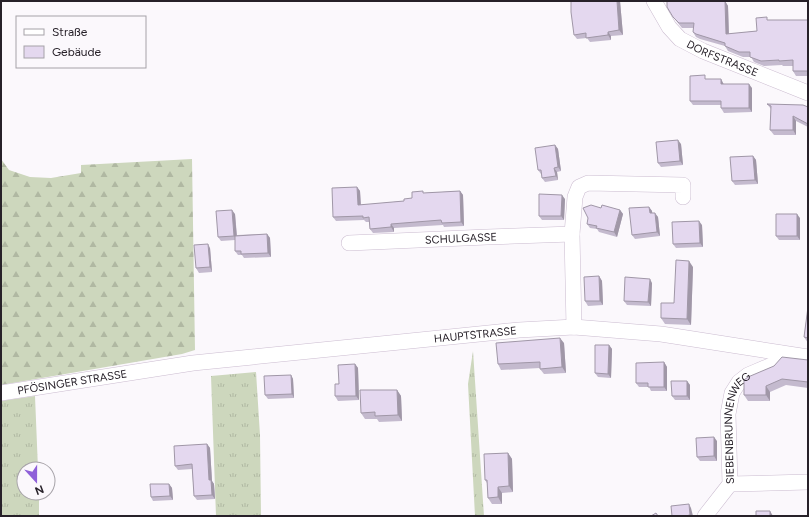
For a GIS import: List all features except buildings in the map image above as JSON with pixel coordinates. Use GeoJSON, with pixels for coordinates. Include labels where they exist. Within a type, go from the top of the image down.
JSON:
{"type":"FeatureCollection","features":[{"type":"Feature","properties":{"kind":"street","name":"DORFSTRASSE"},"geometry":{"type":"LineString","coordinates":[[654,1],[668,27],[680,39],[808,93]]}},
{"type":"Feature","properties":{"kind":"street"},"geometry":{"type":"LineString","coordinates":[[574,327],[572,234],[575,197],[579,187],[588,183],[683,184],[683,197]]}},
{"type":"Feature","properties":{"kind":"street","name":"SCHULGASSE"},"geometry":{"type":"LineString","coordinates":[[349,243],[572,234]]}},
{"type":"Feature","properties":{"kind":"street","name":"HAUPTSTRASSE"},"geometry":{"type":"LineString","coordinates":[[143,372],[194,363],[519,330],[574,327],[661,334],[808,357]]}},
{"type":"Feature","properties":{"kind":"street","name":"SIEBENBRUNNENWEG"},"geometry":{"type":"LineString","coordinates":[[705,516],[730,484],[728,414],[732,393],[739,382],[748,375],[774,364],[778,360],[780,353]]}},
{"type":"Feature","properties":{"kind":"street","name":"PFÖSINGER STRASSE"},"geometry":{"type":"LineString","coordinates":[[1,393],[143,372]]}},
{"type":"Feature","properties":{"kind":"street"},"geometry":{"type":"LineString","coordinates":[[730,484],[808,482]]}},
{"type":"Feature","properties":{"kind":"green space"},"geometry":{"type":"Polygon","coordinates":[[[1,159],[9,170],[30,177],[51,178],[81,173],[81,165],[192,159],[195,350],[182,354],[1,385],[1,159]]]}},
{"type":"Feature","properties":{"kind":"green space"},"geometry":{"type":"Polygon","coordinates":[[[473,351],[484,516],[475,516],[468,384],[473,351]]]}},
{"type":"Feature","properties":{"kind":"green space"},"geometry":{"type":"Polygon","coordinates":[[[256,372],[260,435],[261,516],[216,516],[211,376],[256,372]]]}},
{"type":"Feature","properties":{"kind":"green space"},"geometry":{"type":"Polygon","coordinates":[[[35,396],[38,461],[16,461],[16,501],[39,501],[39,516],[1,516],[1,401],[35,396]]]}}]}
